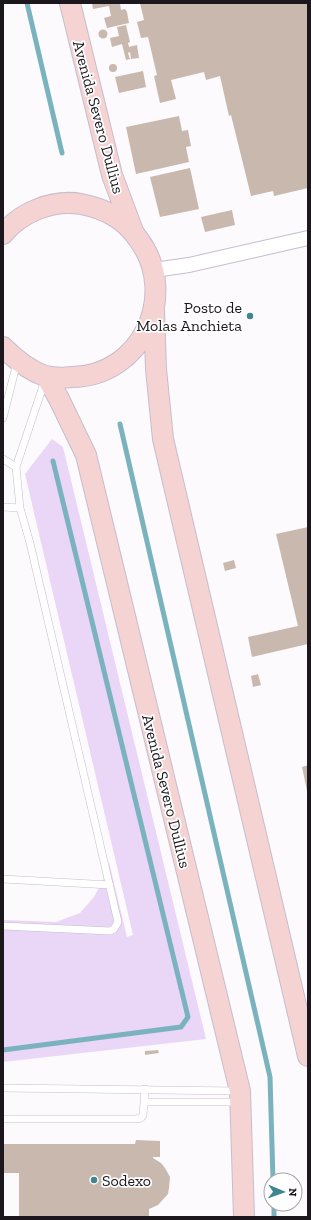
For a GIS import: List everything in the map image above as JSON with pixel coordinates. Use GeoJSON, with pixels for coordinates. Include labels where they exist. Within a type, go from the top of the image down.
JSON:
{"type":"FeatureCollection","features":[{"type":"Feature","properties":{"kind":"main road","name":"Avenida Severo Dullius"},"geometry":{"type":"LineString","coordinates":[[70,3],[112,175],[133,231]]}},
{"type":"Feature","properties":{"kind":"main road"},"geometry":{"type":"LineString","coordinates":[[3,234],[10,226],[29,213],[51,205],[74,203],[96,207],[116,217],[133,231],[146,249],[154,270],[156,290],[154,309],[156,369],[163,439],[308,1056]]}},
{"type":"Feature","properties":{"kind":"main road"},"geometry":{"type":"LineString","coordinates":[[3,347],[10,360],[20,363],[46,376],[60,378],[82,377],[102,372],[121,361],[136,346],[148,329],[154,309]]}},
{"type":"Feature","properties":{"kind":"main road","name":"Avenida Severo Dullius"},"geometry":{"type":"LineString","coordinates":[[46,376],[59,399],[86,455],[240,1096],[244,1217]]}},
{"type":"Feature","properties":{"kind":"street"},"geometry":{"type":"LineString","coordinates":[[154,270],[189,265],[308,238]]}},
{"type":"Feature","properties":{"kind":"lane"},"geometry":{"type":"LineString","coordinates":[[3,418],[10,360]]}},
{"type":"Feature","properties":{"kind":"lane"},"geometry":{"type":"LineString","coordinates":[[3,926],[110,931],[114,929],[118,922],[33,556],[20,508],[16,467],[46,376]]}},
{"type":"Feature","properties":{"kind":"lane"},"geometry":{"type":"LineString","coordinates":[[3,459],[16,467]]}},
{"type":"Feature","properties":{"kind":"lane"},"geometry":{"type":"LineString","coordinates":[[3,507],[20,508]]}},
{"type":"Feature","properties":{"kind":"lane"},"geometry":{"type":"LineString","coordinates":[[3,879],[110,885]]}},
{"type":"Feature","properties":{"kind":"lane"},"geometry":{"type":"LineString","coordinates":[[3,1088],[145,1089],[240,1096]]}},
{"type":"Feature","properties":{"kind":"lane"},"geometry":{"type":"LineString","coordinates":[[3,1120],[137,1119],[144,1115],[145,1089]]}},
{"type":"Feature","properties":{"kind":"lane"},"geometry":{"type":"LineString","coordinates":[[145,1102],[240,1096]]}},
{"type":"Feature","properties":{"kind":"shaded area"},"geometry":{"type":"Polygon","coordinates":[[[52,439],[63,447],[206,1039],[3,1062],[3,920],[56,922],[80,913],[94,897],[104,878],[109,862],[127,937],[133,935],[25,474],[52,439]]]}},
{"type":"Feature","properties":{"kind":"building"},"geometry":{"type":"Polygon","coordinates":[[[92,3],[120,3],[121,10],[125,9],[127,12],[129,23],[107,28],[104,18],[111,16],[109,6],[93,9],[92,3]]]}},
{"type":"Feature","properties":{"kind":"building"},"geometry":{"type":"Polygon","coordinates":[[[140,3],[308,3],[308,188],[274,196],[273,191],[251,196],[231,115],[229,116],[220,76],[206,80],[204,72],[171,80],[176,99],[160,103],[154,76],[157,75],[148,37],[141,38],[137,22],[144,20],[140,3]]]}},
{"type":"Feature","properties":{"kind":"building"},"geometry":{"type":"Polygon","coordinates":[[[126,25],[130,42],[128,43],[129,47],[137,45],[139,58],[131,59],[130,52],[128,53],[130,59],[126,60],[122,44],[112,47],[110,38],[119,36],[117,27],[126,25]]]}},
{"type":"Feature","properties":{"kind":"building"},"geometry":{"type":"Polygon","coordinates":[[[101,30],[105,30],[107,34],[105,38],[101,38],[99,36],[99,32],[101,30]]]}},
{"type":"Feature","properties":{"kind":"building"},"geometry":{"type":"Polygon","coordinates":[[[111,64],[115,64],[117,68],[115,72],[111,72],[109,70],[109,66],[111,64]]]}},
{"type":"Feature","properties":{"kind":"building"},"geometry":{"type":"Polygon","coordinates":[[[143,71],[146,87],[119,93],[115,77],[143,71]]]}},
{"type":"Feature","properties":{"kind":"building"},"geometry":{"type":"Polygon","coordinates":[[[179,116],[182,131],[188,130],[191,146],[186,147],[189,162],[136,174],[126,127],[179,116]]]}},
{"type":"Feature","properties":{"kind":"building"},"geometry":{"type":"Polygon","coordinates":[[[190,168],[199,209],[160,217],[150,177],[190,168]]]}},
{"type":"Feature","properties":{"kind":"building"},"geometry":{"type":"Polygon","coordinates":[[[232,210],[235,225],[205,232],[201,217],[232,210]]]}},
{"type":"Feature","properties":{"kind":"building"},"geometry":{"type":"Polygon","coordinates":[[[308,527],[308,644],[252,657],[248,637],[298,626],[276,534],[308,527]]]}},
{"type":"Feature","properties":{"kind":"building"},"geometry":{"type":"Polygon","coordinates":[[[234,560],[236,568],[225,571],[223,563],[234,560]]]}},
{"type":"Feature","properties":{"kind":"building"},"geometry":{"type":"Polygon","coordinates":[[[258,674],[261,685],[253,687],[251,676],[258,674]]]}},
{"type":"Feature","properties":{"kind":"building"},"geometry":{"type":"Polygon","coordinates":[[[308,765],[308,791],[307,791],[302,767],[308,765]]]}},
{"type":"Feature","properties":{"kind":"building"},"geometry":{"type":"Polygon","coordinates":[[[158,1050],[159,1053],[145,1055],[145,1051],[158,1050]]]}},
{"type":"Feature","properties":{"kind":"building","name":"Sodexo"},"geometry":{"type":"Polygon","coordinates":[[[136,1140],[160,1141],[160,1157],[153,1158],[161,1163],[170,1177],[168,1194],[158,1205],[149,1209],[149,1217],[19,1217],[19,1173],[3,1173],[3,1144],[135,1144],[136,1140]]]}},
{"type":"Feature","properties":{"kind":"waterway"},"geometry":{"type":"LineString","coordinates":[[27,3],[62,153]]}},
{"type":"Feature","properties":{"kind":"waterway"},"geometry":{"type":"LineString","coordinates":[[120,424],[270,1077],[273,1172]]}},
{"type":"Feature","properties":{"kind":"waterway"},"geometry":{"type":"LineString","coordinates":[[3,1050],[181,1027],[188,1017],[53,461]]}},
{"type":"Feature","properties":{"kind":"waterway"},"geometry":{"type":"LineString","coordinates":[[274,1212],[274,1217]]}},
{"type":"Feature","properties":{"kind":"place","name":"Posto de Molas Anchieta"},"geometry":{"type":"Point","coordinates":[250,316]}},
{"type":"Feature","properties":{"kind":"place","name":"Sodexo"},"geometry":{"type":"Point","coordinates":[94,1180]}}]}
